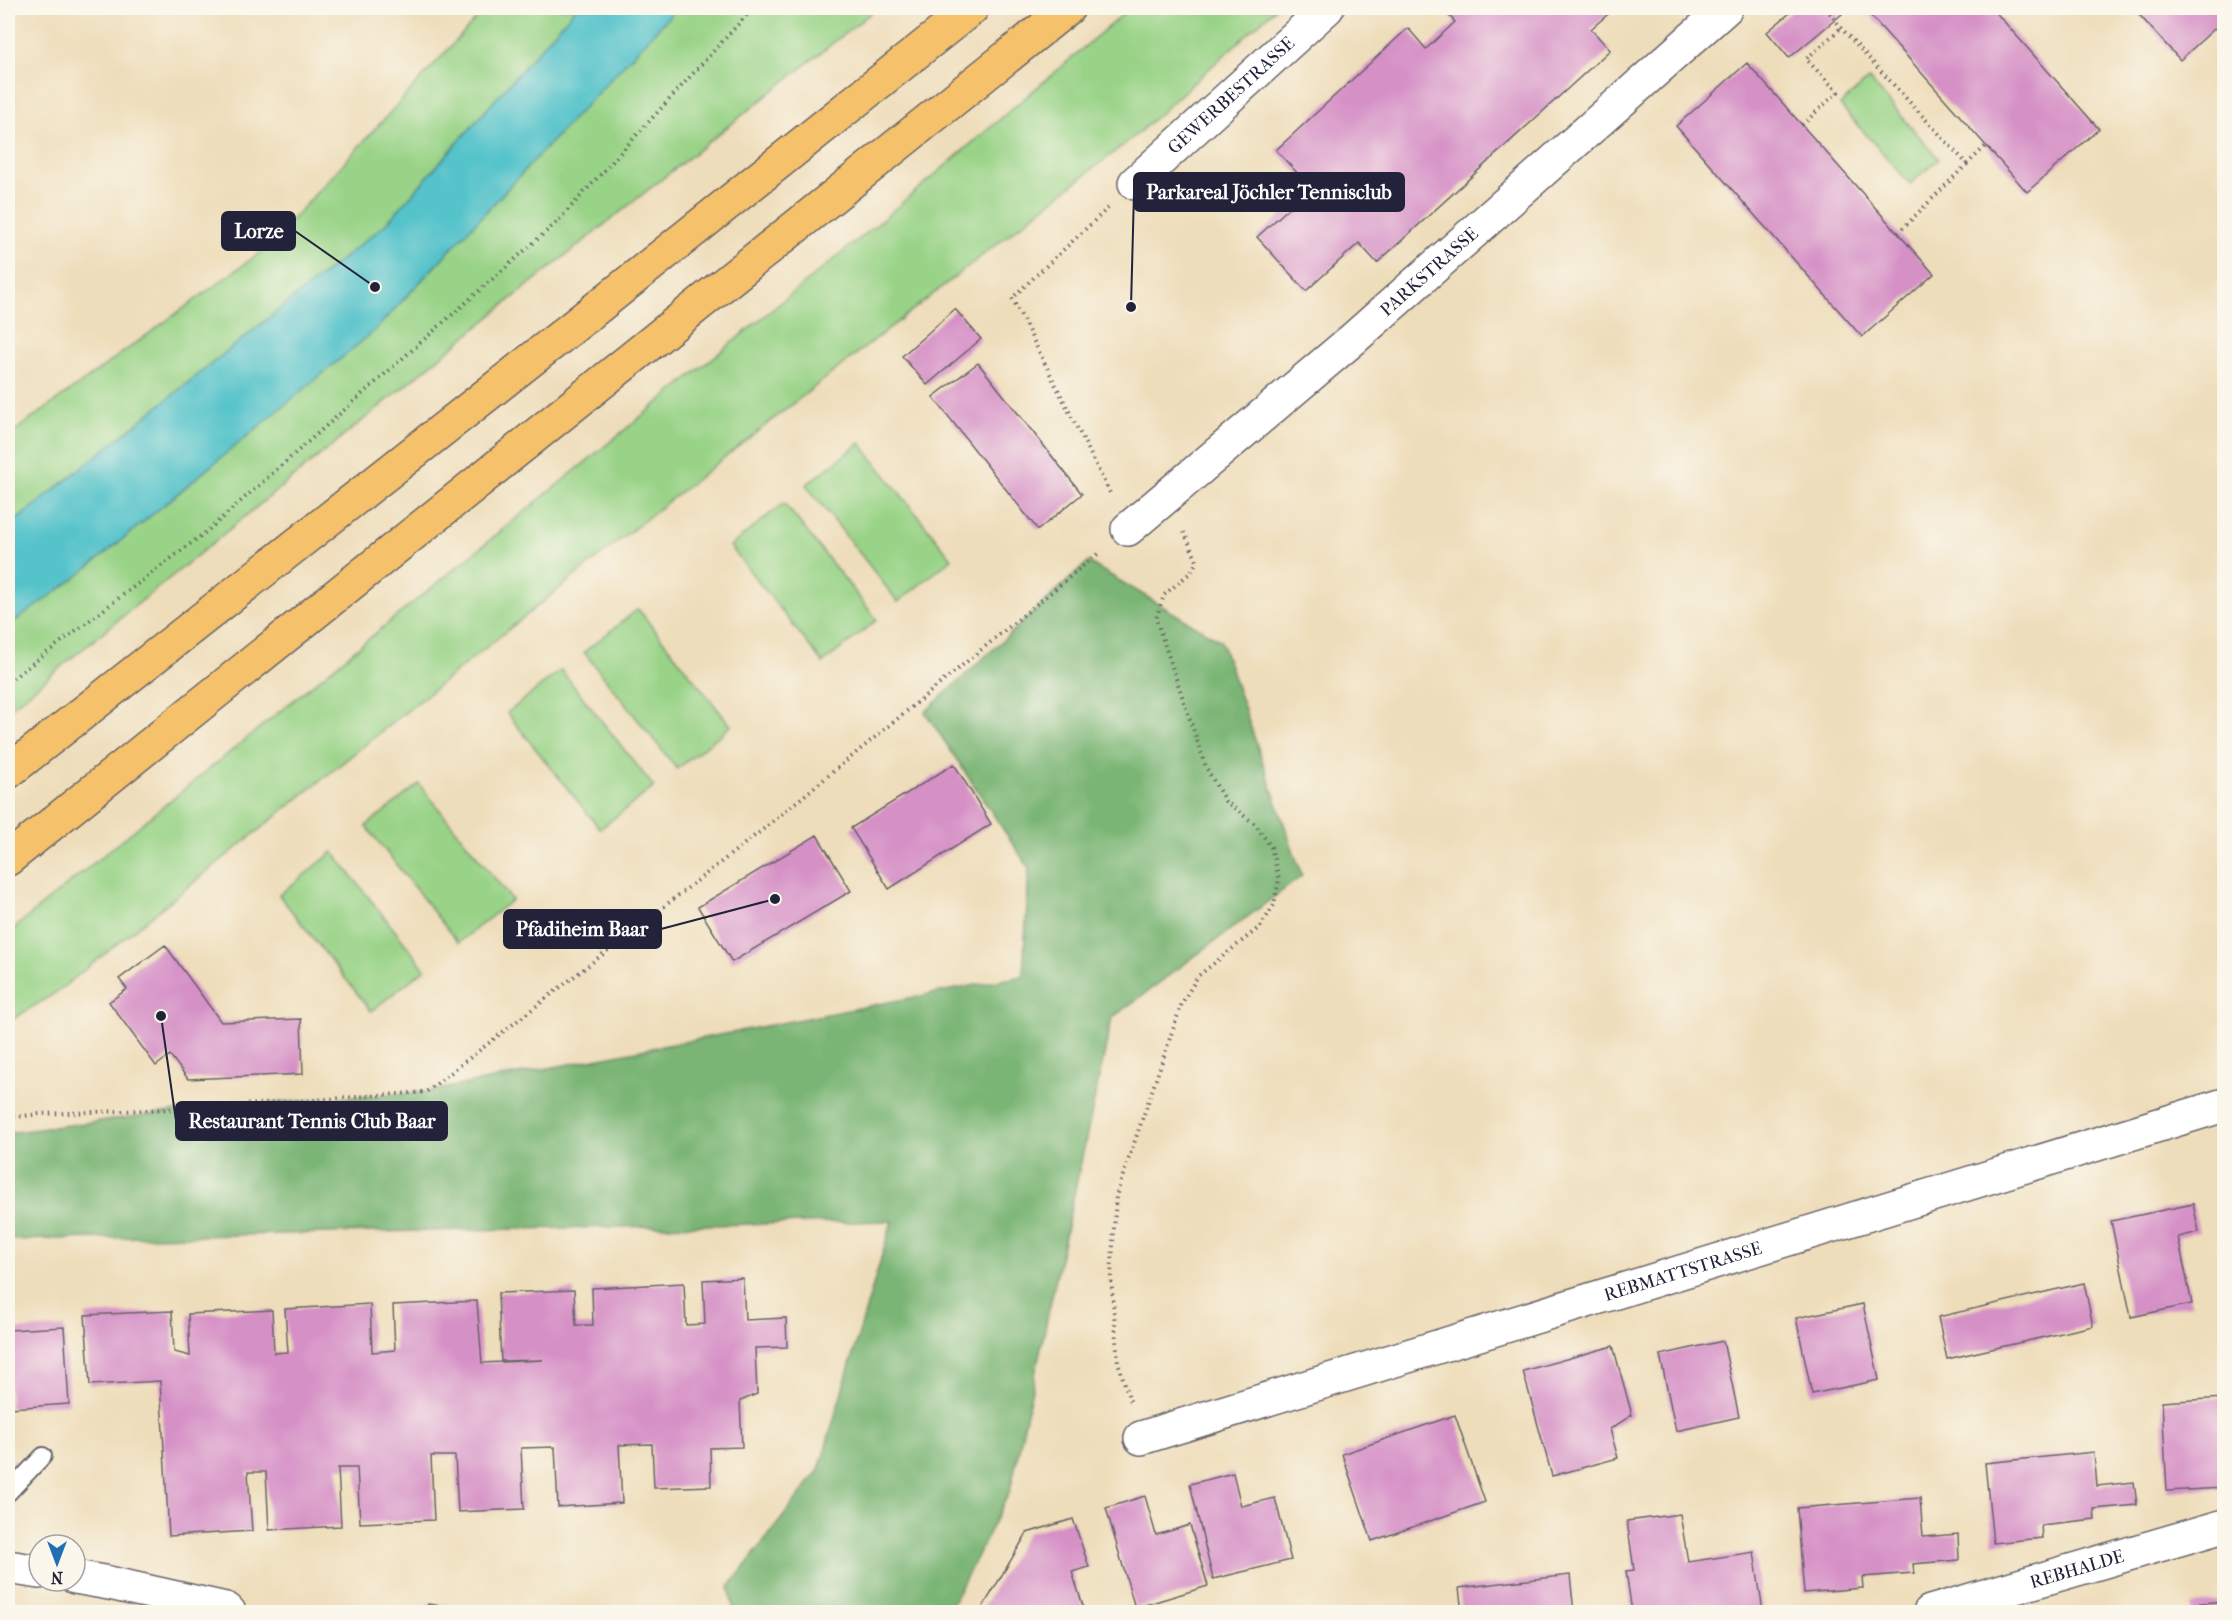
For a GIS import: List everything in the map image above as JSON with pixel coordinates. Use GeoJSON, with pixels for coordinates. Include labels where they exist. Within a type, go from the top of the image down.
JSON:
{"type":"FeatureCollection","features":[{"type":"Feature","properties":{"kind":"highway"},"geometry":{"type":"LineString","coordinates":[[8,772],[579,323],[972,8]]}},
{"type":"Feature","properties":{"kind":"highway"},"geometry":{"type":"LineString","coordinates":[[8,859],[1068,8]]}},
{"type":"Feature","properties":{"kind":"street","name":"GEWERBESTRASSE"},"geometry":{"type":"LineString","coordinates":[[1135,183],[1327,8]]}},
{"type":"Feature","properties":{"kind":"street","name":"PARKSTRASSE"},"geometry":{"type":"LineString","coordinates":[[1128,529],[1352,340],[1726,8]]}},
{"type":"Feature","properties":{"kind":"street","name":"REBMATTSTRASSE"},"geometry":{"type":"LineString","coordinates":[[1141,1438],[2224,1105]]}},
{"type":"Feature","properties":{"kind":"street","name":"REBHALDE"},"geometry":{"type":"LineString","coordinates":[[1930,1612],[2224,1526]]}},
{"type":"Feature","properties":{"kind":"street"},"geometry":{"type":"LineString","coordinates":[[8,1567],[27,1570]]}},
{"type":"Feature","properties":{"kind":"street"},"geometry":{"type":"LineString","coordinates":[[87,1580],[214,1606],[229,1612]]}},
{"type":"Feature","properties":{"kind":"lane"},"geometry":{"type":"LineString","coordinates":[[8,1493],[43,1456]]}},
{"type":"Feature","properties":{"kind":"path"},"geometry":{"type":"LineString","coordinates":[[8,682],[206,532],[557,222],[753,8]]}},
{"type":"Feature","properties":{"kind":"path"},"geometry":{"type":"LineString","coordinates":[[1826,8],[1841,28],[1967,164]]}},
{"type":"Feature","properties":{"kind":"path"},"geometry":{"type":"LineString","coordinates":[[1802,125],[1838,92],[1806,59],[1841,28]]}},
{"type":"Feature","properties":{"kind":"path"},"geometry":{"type":"LineString","coordinates":[[1898,233],[1986,146]]}},
{"type":"Feature","properties":{"kind":"path"},"geometry":{"type":"LineString","coordinates":[[8,1118],[40,1114],[201,1108],[426,1092],[775,820],[1128,529],[1012,298],[1135,183]]}},
{"type":"Feature","properties":{"kind":"path"},"geometry":{"type":"LineString","coordinates":[[1141,1438],[1118,1362],[1111,1277],[1116,1196],[1182,1003],[1198,976],[1261,926],[1274,905],[1279,879],[1271,847],[1256,825],[1225,801],[1206,767],[1156,619],[1164,595],[1191,572],[1197,561],[1167,496]]}},
{"type":"Feature","properties":{"kind":"green space"},"geometry":{"type":"Polygon","coordinates":[[[486,8],[576,8],[386,224],[8,527],[8,436],[265,249],[486,8]]]}},
{"type":"Feature","properties":{"kind":"green space"},"geometry":{"type":"Polygon","coordinates":[[[677,8],[877,8],[531,283],[8,710],[8,626],[78,576],[374,331],[677,8]]]}},
{"type":"Feature","properties":{"kind":"green space"},"geometry":{"type":"Polygon","coordinates":[[[1130,8],[1276,8],[1136,135],[656,511],[57,992],[8,1022],[8,933],[876,225],[1130,8]]]}},
{"type":"Feature","properties":{"kind":"green space"},"geometry":{"type":"Polygon","coordinates":[[[1869,79],[1939,159],[1910,184],[1840,105],[1869,79]]]}},
{"type":"Feature","properties":{"kind":"green space"},"geometry":{"type":"Polygon","coordinates":[[[860,443],[952,559],[898,602],[806,485],[860,443]]]}},
{"type":"Feature","properties":{"kind":"green space"},"geometry":{"type":"Polygon","coordinates":[[[784,503],[877,620],[823,663],[730,546],[784,503]]]}},
{"type":"Feature","properties":{"kind":"green space"},"geometry":{"type":"Polygon","coordinates":[[[1088,562],[1221,641],[1302,876],[1112,1018],[1010,1491],[948,1612],[734,1612],[729,1587],[819,1470],[892,1221],[8,1240],[8,1133],[201,1108],[426,1092],[1023,976],[1029,868],[925,712],[1088,562]]]}},
{"type":"Feature","properties":{"kind":"green space"},"geometry":{"type":"Polygon","coordinates":[[[638,609],[731,726],[677,769],[584,652],[638,609]]]}},
{"type":"Feature","properties":{"kind":"green space"},"geometry":{"type":"Polygon","coordinates":[[[561,670],[654,787],[600,829],[507,713],[561,670]]]}},
{"type":"Feature","properties":{"kind":"green space"},"geometry":{"type":"Polygon","coordinates":[[[419,784],[512,900],[458,943],[366,826],[419,784]]]}},
{"type":"Feature","properties":{"kind":"green space"},"geometry":{"type":"Polygon","coordinates":[[[333,852],[425,969],[371,1011],[279,895],[333,852]]]}},
{"type":"Feature","properties":{"kind":"water"},"geometry":{"type":"Polygon","coordinates":[[[576,8],[677,8],[374,331],[78,576],[8,626],[8,527],[386,224],[576,8]]]}},
{"type":"Feature","properties":{"kind":"building"},"geometry":{"type":"Polygon","coordinates":[[[1442,8],[1615,8],[1591,29],[1610,50],[1377,263],[1359,243],[1306,291],[1257,237],[1311,188],[1276,150],[1408,28],[1426,49],[1455,22],[1442,8]]]}},
{"type":"Feature","properties":{"kind":"building"},"geometry":{"type":"Polygon","coordinates":[[[1796,8],[1837,8],[1842,14],[1789,58],[1767,32],[1796,8]]]}},
{"type":"Feature","properties":{"kind":"building"},"geometry":{"type":"Polygon","coordinates":[[[1864,8],[1992,8],[2099,129],[2027,192],[1864,8]]]}},
{"type":"Feature","properties":{"kind":"building"},"geometry":{"type":"Polygon","coordinates":[[[2133,8],[2224,8],[2224,20],[2180,60],[2133,8]]]}},
{"type":"Feature","properties":{"kind":"building"},"geometry":{"type":"Polygon","coordinates":[[[1747,63],[1934,274],[1862,337],[1676,126],[1747,63]]]}},
{"type":"Feature","properties":{"kind":"building"},"geometry":{"type":"Polygon","coordinates":[[[955,309],[981,339],[927,385],[902,356],[955,309]]]}},
{"type":"Feature","properties":{"kind":"building"},"geometry":{"type":"Polygon","coordinates":[[[978,363],[1082,494],[1038,530],[933,397],[978,363]]]}},
{"type":"Feature","properties":{"kind":"building"},"geometry":{"type":"Polygon","coordinates":[[[954,764],[991,824],[889,889],[851,828],[954,764]]]}},
{"type":"Feature","properties":{"kind":"building"},"geometry":{"type":"Polygon","coordinates":[[[817,835],[851,891],[732,962],[698,907],[817,835]]]}},
{"type":"Feature","properties":{"kind":"building"},"geometry":{"type":"Polygon","coordinates":[[[165,945],[221,1022],[301,1019],[303,1074],[188,1079],[170,1055],[156,1066],[109,1002],[127,989],[119,979],[165,945]]]}},
{"type":"Feature","properties":{"kind":"building"},"geometry":{"type":"Polygon","coordinates":[[[2193,1204],[2199,1232],[2178,1237],[2192,1304],[2131,1317],[2111,1221],[2193,1204]]]}},
{"type":"Feature","properties":{"kind":"building"},"geometry":{"type":"Polygon","coordinates":[[[743,1278],[745,1320],[786,1318],[787,1347],[755,1348],[757,1394],[740,1401],[742,1447],[710,1448],[711,1486],[654,1488],[652,1444],[619,1445],[622,1503],[558,1507],[555,1447],[521,1448],[524,1509],[458,1512],[455,1456],[431,1456],[434,1520],[360,1523],[357,1468],[338,1468],[341,1526],[269,1530],[266,1472],[248,1472],[252,1531],[169,1536],[160,1381],[90,1385],[85,1315],[172,1311],[174,1352],[190,1356],[188,1314],[272,1310],[274,1353],[288,1352],[285,1309],[370,1304],[372,1352],[395,1350],[393,1305],[477,1301],[482,1363],[543,1360],[501,1361],[498,1293],[574,1290],[576,1325],[593,1325],[592,1288],[684,1283],[686,1325],[705,1324],[703,1280],[743,1278]]]}},
{"type":"Feature","properties":{"kind":"building"},"geometry":{"type":"Polygon","coordinates":[[[2084,1283],[2093,1326],[1947,1359],[1938,1317],[2084,1283]]]}},
{"type":"Feature","properties":{"kind":"building"},"geometry":{"type":"Polygon","coordinates":[[[1863,1304],[1879,1380],[1812,1394],[1796,1318],[1863,1304]]]}},
{"type":"Feature","properties":{"kind":"building"},"geometry":{"type":"Polygon","coordinates":[[[64,1327],[69,1404],[10,1408],[8,1330],[64,1327]]]}},
{"type":"Feature","properties":{"kind":"building"},"geometry":{"type":"Polygon","coordinates":[[[1723,1341],[1739,1417],[1676,1431],[1660,1355],[1723,1341]]]}},
{"type":"Feature","properties":{"kind":"building"},"geometry":{"type":"Polygon","coordinates":[[[1613,1346],[1632,1415],[1610,1429],[1618,1458],[1552,1476],[1523,1371],[1613,1346]]]}},
{"type":"Feature","properties":{"kind":"building"},"geometry":{"type":"Polygon","coordinates":[[[2224,1398],[2224,1488],[2167,1491],[2162,1402],[2224,1398]]]}},
{"type":"Feature","properties":{"kind":"building"},"geometry":{"type":"Polygon","coordinates":[[[1455,1415],[1485,1502],[1372,1541],[1342,1454],[1455,1415]]]}},
{"type":"Feature","properties":{"kind":"building"},"geometry":{"type":"Polygon","coordinates":[[[2094,1452],[2097,1486],[2134,1482],[2137,1505],[2094,1509],[2095,1519],[2041,1525],[2042,1538],[1993,1543],[1985,1463],[2094,1452]]]}},
{"type":"Feature","properties":{"kind":"building"},"geometry":{"type":"Polygon","coordinates":[[[1233,1473],[1241,1506],[1275,1498],[1291,1560],[1213,1579],[1190,1484],[1233,1473]]]}},
{"type":"Feature","properties":{"kind":"building"},"geometry":{"type":"Polygon","coordinates":[[[1145,1496],[1156,1535],[1190,1525],[1208,1586],[1135,1608],[1106,1508],[1145,1496]]]}},
{"type":"Feature","properties":{"kind":"building"},"geometry":{"type":"Polygon","coordinates":[[[1920,1498],[1923,1537],[1958,1534],[1959,1560],[1913,1564],[1914,1573],[1862,1577],[1863,1588],[1804,1593],[1797,1508],[1920,1498]]]}},
{"type":"Feature","properties":{"kind":"building"},"geometry":{"type":"Polygon","coordinates":[[[1680,1514],[1688,1562],[1754,1552],[1763,1612],[1632,1612],[1626,1571],[1634,1570],[1627,1521],[1680,1514]]]}},
{"type":"Feature","properties":{"kind":"building"},"geometry":{"type":"Polygon","coordinates":[[[1073,1519],[1089,1567],[1072,1572],[1085,1612],[980,1612],[1027,1533],[1073,1519]]]}},
{"type":"Feature","properties":{"kind":"building"},"geometry":{"type":"Polygon","coordinates":[[[1570,1575],[1574,1612],[1462,1612],[1459,1588],[1570,1575]]]}},
{"type":"Feature","properties":{"kind":"building"},"geometry":{"type":"Polygon","coordinates":[[[2224,1601],[2224,1612],[2190,1612],[2190,1604],[2224,1601]]]}},
{"type":"Feature","properties":{"kind":"building"},"geometry":{"type":"Polygon","coordinates":[[[428,1604],[472,1611],[472,1612],[426,1612],[428,1604]]]}},
{"type":"Feature","properties":{"kind":"place","name":"Lorze"},"geometry":{"type":"Point","coordinates":[375,287]}},
{"type":"Feature","properties":{"kind":"place","name":"Parkareal Jöchler Tennisclub"},"geometry":{"type":"Point","coordinates":[1131,307]}},
{"type":"Feature","properties":{"kind":"place","name":"Pfadiheim Baar"},"geometry":{"type":"Point","coordinates":[775,899]}},
{"type":"Feature","properties":{"kind":"place","name":"Restaurant Tennis Club Baar"},"geometry":{"type":"Point","coordinates":[161,1016]}}]}
